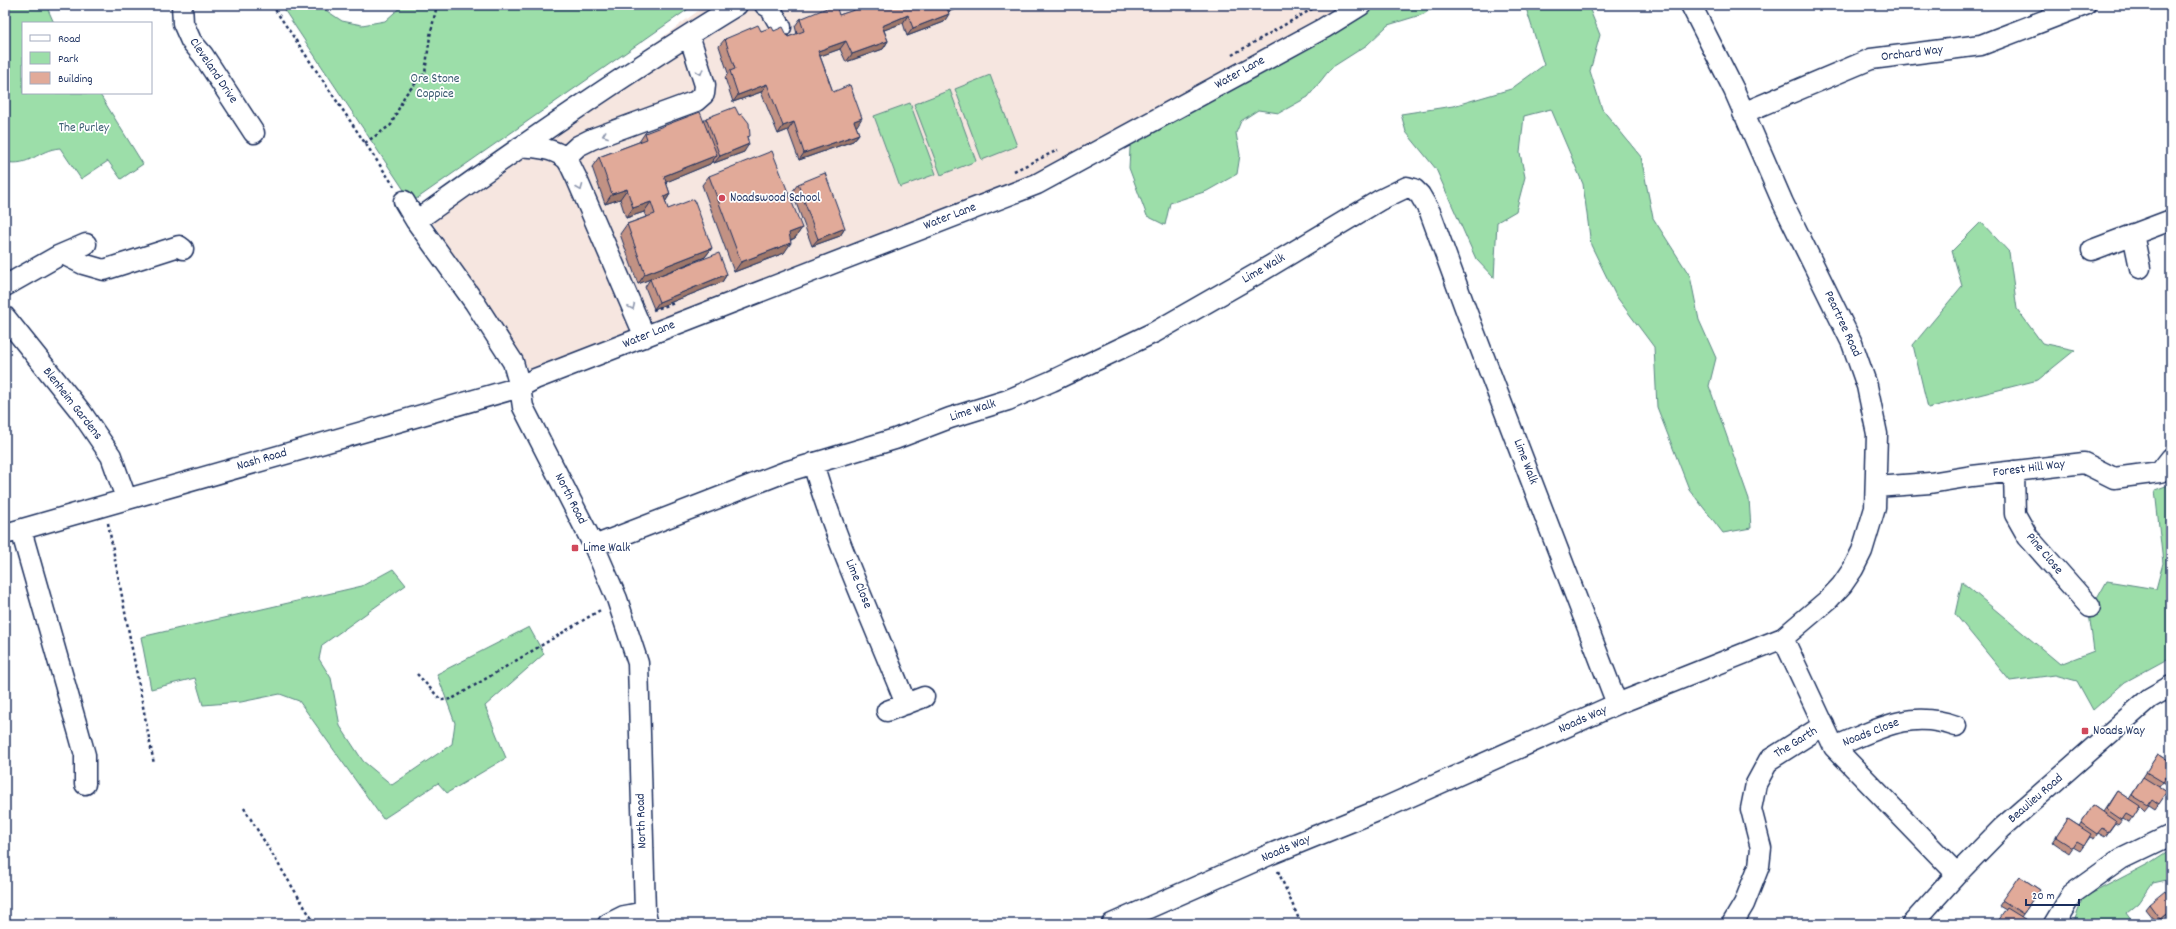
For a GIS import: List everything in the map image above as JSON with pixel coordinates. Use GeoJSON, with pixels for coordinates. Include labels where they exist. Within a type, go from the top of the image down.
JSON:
{"type":"FeatureCollection","features":[{"type":"Feature","properties":{"kind":"street","name":"Cleveland Drive"},"geometry":{"type":"LineString","coordinates":[[182,5],[183,23],[191,41],[203,55],[254,133]]}},
{"type":"Feature","properties":{"kind":"street"},"geometry":{"type":"LineString","coordinates":[[416,221],[520,147],[737,5]]}},
{"type":"Feature","properties":{"kind":"street"},"geometry":{"type":"LineString","coordinates":[[765,5],[770,8],[781,26]]}},
{"type":"Feature","properties":{"kind":"street","name":"Water Lane"},"geometry":{"type":"LineString","coordinates":[[520,387],[644,337],[1037,184],[1324,28],[1361,5]]}},
{"type":"Feature","properties":{"kind":"street","name":"Peartree Road"},"geometry":{"type":"LineString","coordinates":[[1691,5],[1734,90],[1782,203],[1840,317],[1860,363],[1877,434],[1874,508],[1869,530],[1853,569],[1829,599],[1783,638]]}},
{"type":"Feature","properties":{"kind":"street","name":"Orchard Way"},"geometry":{"type":"LineString","coordinates":[[1743,113],[1871,59],[1981,46],[2084,5]]}},
{"type":"Feature","properties":{"kind":"street"},"geometry":{"type":"LineString","coordinates":[[565,158],[578,146],[592,139],[696,101],[704,94],[704,85],[689,35]]}},
{"type":"Feature","properties":{"kind":"street"},"geometry":{"type":"LineString","coordinates":[[520,147],[532,146],[546,149],[565,158],[576,178],[644,337]]}},
{"type":"Feature","properties":{"kind":"street","name":"Lime Walk"},"geometry":{"type":"LineString","coordinates":[[594,546],[674,516],[720,496],[813,463],[895,439],[950,418],[1008,400],[1114,352],[1260,272],[1380,200],[1407,187],[1420,195],[1435,225],[1467,313],[1617,704]]}},
{"type":"Feature","properties":{"kind":"street","name":"North Road"},"geometry":{"type":"LineString","coordinates":[[404,202],[475,303],[508,356],[520,387],[523,407],[594,546],[617,599],[638,663],[646,918]]}},
{"type":"Feature","properties":{"kind":"street"},"geometry":{"type":"LineString","coordinates":[[2092,250],[2171,220]]}},
{"type":"Feature","properties":{"kind":"street"},"geometry":{"type":"LineString","coordinates":[[2133,234],[2140,268]]}},
{"type":"Feature","properties":{"kind":"street"},"geometry":{"type":"LineString","coordinates":[[5,286],[63,254],[86,244]]}},
{"type":"Feature","properties":{"kind":"street"},"geometry":{"type":"LineString","coordinates":[[63,254],[83,264],[104,270],[179,246],[183,249]]}},
{"type":"Feature","properties":{"kind":"street","name":"Blenheim Gardens"},"geometry":{"type":"LineString","coordinates":[[5,317],[81,412],[111,456],[126,498]]}},
{"type":"Feature","properties":{"kind":"street","name":"Nash Road"},"geometry":{"type":"LineString","coordinates":[[13,532],[104,506],[126,498],[520,387]]}},
{"type":"Feature","properties":{"kind":"street","name":"Forest Hill Way"},"geometry":{"type":"LineString","coordinates":[[1876,487],[1930,484],[2014,471],[2084,463],[2114,478],[2160,472],[2171,458]]}},
{"type":"Feature","properties":{"kind":"street","name":"Lime Close"},"geometry":{"type":"LineString","coordinates":[[813,463],[820,486],[844,548],[915,700],[887,711]]}},
{"type":"Feature","properties":{"kind":"street","name":"Pine Close"},"geometry":{"type":"LineString","coordinates":[[2014,471],[2015,514],[2028,537],[2090,606]]}},
{"type":"Feature","properties":{"kind":"street"},"geometry":{"type":"LineString","coordinates":[[13,532],[78,730],[85,755],[86,784]]}},
{"type":"Feature","properties":{"kind":"street"},"geometry":{"type":"LineString","coordinates":[[1783,638],[1834,747],[1957,874]]}},
{"type":"Feature","properties":{"kind":"street","name":"Noads Way"},"geometry":{"type":"LineString","coordinates":[[1112,924],[1271,854],[1382,809],[1617,704],[1783,638]]}},
{"type":"Feature","properties":{"kind":"street","name":"Beaulieu Road"},"geometry":{"type":"LineString","coordinates":[[1912,924],[1957,874],[2002,828],[2150,698],[2171,686]]}},
{"type":"Feature","properties":{"kind":"street","name":"Noads Close"},"geometry":{"type":"LineString","coordinates":[[1834,747],[1900,721],[1937,719],[1956,726]]}},
{"type":"Feature","properties":{"kind":"street","name":"The Garth"},"geometry":{"type":"LineString","coordinates":[[1732,924],[1744,904],[1759,866],[1761,848],[1751,809],[1756,784],[1769,760],[1824,725]]}},
{"type":"Feature","properties":{"kind":"street"},"geometry":{"type":"LineString","coordinates":[[2054,924],[2072,894],[2121,859],[2171,835]]}},
{"type":"Feature","properties":{"kind":"street"},"geometry":{"type":"LineString","coordinates":[[608,924],[624,916],[646,918]]}},
{"type":"Feature","properties":{"kind":"path"},"geometry":{"type":"LineString","coordinates":[[272,5],[404,202]]}},
{"type":"Feature","properties":{"kind":"path"},"geometry":{"type":"LineString","coordinates":[[365,143],[391,125],[405,95],[425,73],[430,36],[437,5]]}},
{"type":"Feature","properties":{"kind":"path"},"geometry":{"type":"LineString","coordinates":[[1227,58],[1319,5]]}},
{"type":"Feature","properties":{"kind":"path"},"geometry":{"type":"LineString","coordinates":[[1009,173],[1063,147]]}},
{"type":"Feature","properties":{"kind":"path"},"geometry":{"type":"LineString","coordinates":[[635,315],[678,302]]}},
{"type":"Feature","properties":{"kind":"path"},"geometry":{"type":"LineString","coordinates":[[104,506],[154,764]]}},
{"type":"Feature","properties":{"kind":"path"},"geometry":{"type":"LineString","coordinates":[[417,674],[441,700],[452,699],[617,599]]}},
{"type":"Feature","properties":{"kind":"path"},"geometry":{"type":"LineString","coordinates":[[244,808],[315,924]]}},
{"type":"Feature","properties":{"kind":"path"},"geometry":{"type":"LineString","coordinates":[[1271,854],[1301,924]]}},
{"type":"Feature","properties":{"kind":"shaded area","name":"Noadswood School"},"geometry":{"type":"Polygon","coordinates":[[[706,5],[1361,5],[1037,184],[535,379],[426,213],[706,5]]]}},
{"type":"Feature","properties":{"kind":"green space","name":"The Purley"},"geometry":{"type":"Polygon","coordinates":[[[5,5],[46,5],[54,22],[22,22],[22,94],[100,94],[143,164],[121,179],[108,161],[81,179],[60,148],[52,149],[21,162],[5,162],[5,5]]]}},
{"type":"Feature","properties":{"kind":"green space","name":"Ore Stone Coppice"},"geometry":{"type":"Polygon","coordinates":[[[281,5],[318,5],[342,21],[362,25],[385,21],[403,5],[694,5],[412,202],[281,5]]]}},
{"type":"Feature","properties":{"kind":"green space"},"geometry":{"type":"Polygon","coordinates":[[[1361,5],[1436,5],[1424,14],[1388,25],[1367,45],[1331,68],[1308,97],[1279,113],[1258,110],[1241,121],[1236,133],[1240,155],[1237,174],[1207,191],[1170,203],[1165,225],[1147,216],[1129,168],[1131,129],[1361,5]]]}},
{"type":"Feature","properties":{"kind":"green space"},"geometry":{"type":"Polygon","coordinates":[[[1525,5],[1588,5],[1600,35],[1590,71],[1602,109],[1641,157],[1653,218],[1690,276],[1699,320],[1716,358],[1709,386],[1749,499],[1751,528],[1723,533],[1689,489],[1657,407],[1654,347],[1616,296],[1591,245],[1583,184],[1551,109],[1524,116],[1520,153],[1525,177],[1516,211],[1497,222],[1494,278],[1476,259],[1436,169],[1406,132],[1401,114],[1453,106],[1511,89],[1544,65],[1525,5]]]}},
{"type":"Feature","properties":{"kind":"green space"},"geometry":{"type":"Polygon","coordinates":[[[990,75],[1017,146],[982,160],[955,89],[990,75]]]}},
{"type":"Feature","properties":{"kind":"green space"},"geometry":{"type":"Polygon","coordinates":[[[950,90],[976,161],[941,175],[914,104],[950,90]]]}},
{"type":"Feature","properties":{"kind":"green space"},"geometry":{"type":"Polygon","coordinates":[[[910,103],[936,174],[900,187],[874,116],[910,103]]]}},
{"type":"Feature","properties":{"kind":"green space"},"geometry":{"type":"Polygon","coordinates":[[[1981,222],[2009,252],[2017,309],[2042,343],[2075,350],[2038,380],[1928,408],[1913,345],[1962,286],[1952,251],[1981,222]]]}},
{"type":"Feature","properties":{"kind":"green space"},"geometry":{"type":"Polygon","coordinates":[[[2171,484],[2171,657],[2125,682],[2093,710],[2077,681],[2055,675],[2010,681],[1955,614],[1962,582],[2060,664],[2094,651],[2089,613],[2107,581],[2156,589],[2163,563],[2155,490],[2171,484]]]}},
{"type":"Feature","properties":{"kind":"green space"},"geometry":{"type":"Polygon","coordinates":[[[393,569],[406,585],[322,645],[319,659],[331,678],[340,726],[363,761],[392,785],[452,744],[455,723],[437,674],[529,627],[544,654],[485,706],[506,758],[447,793],[438,783],[383,819],[299,701],[280,694],[241,702],[203,705],[195,678],[151,689],[141,637],[362,586],[393,569]]]}},
{"type":"Feature","properties":{"kind":"green space"},"geometry":{"type":"Polygon","coordinates":[[[2171,849],[2171,879],[2153,883],[2139,903],[2127,913],[2135,924],[2073,924],[2083,898],[2148,864],[2171,849]]]}},
{"type":"Feature","properties":{"kind":"building"},"geometry":{"type":"Polygon","coordinates":[[[836,5],[839,15],[869,5],[953,5],[947,8],[949,14],[913,28],[908,15],[882,26],[888,41],[852,54],[846,41],[818,51],[833,92],[850,85],[862,118],[854,121],[859,134],[804,153],[794,122],[783,126],[767,84],[738,95],[730,71],[735,69],[725,39],[758,25],[761,31],[772,27],[774,31],[783,27],[788,37],[804,31],[800,19],[836,5]]]}},
{"type":"Feature","properties":{"kind":"building"},"geometry":{"type":"Polygon","coordinates":[[[735,107],[739,115],[742,114],[749,123],[750,136],[747,137],[749,144],[720,156],[706,118],[735,107]]]}},
{"type":"Feature","properties":{"kind":"building"},"geometry":{"type":"Polygon","coordinates":[[[700,112],[717,155],[664,176],[670,194],[664,197],[668,209],[694,199],[712,248],[645,274],[627,224],[655,214],[651,202],[633,208],[627,189],[612,194],[599,157],[647,139],[645,133],[700,112]]]}},
{"type":"Feature","properties":{"kind":"building"},"geometry":{"type":"Polygon","coordinates":[[[772,151],[802,228],[789,233],[791,243],[741,262],[709,176],[772,151]]]}},
{"type":"Feature","properties":{"kind":"building"},"geometry":{"type":"Polygon","coordinates":[[[825,173],[845,228],[818,239],[798,184],[825,173]]]}},
{"type":"Feature","properties":{"kind":"building"},"geometry":{"type":"Polygon","coordinates":[[[719,253],[727,274],[659,302],[650,279],[719,253]]]}},
{"type":"Feature","properties":{"kind":"building"},"geometry":{"type":"Polygon","coordinates":[[[2158,754],[2171,762],[2171,779],[2167,776],[2163,782],[2146,772],[2158,754]]]}},
{"type":"Feature","properties":{"kind":"building"},"geometry":{"type":"Polygon","coordinates":[[[2143,777],[2167,792],[2159,804],[2152,799],[2148,805],[2132,795],[2143,777]]]}},
{"type":"Feature","properties":{"kind":"building"},"geometry":{"type":"Polygon","coordinates":[[[2117,791],[2140,806],[2133,818],[2126,814],[2122,820],[2106,809],[2117,791]]]}},
{"type":"Feature","properties":{"kind":"building"},"geometry":{"type":"Polygon","coordinates":[[[2093,805],[2116,821],[2108,832],[2102,828],[2097,834],[2081,823],[2093,805]]]}},
{"type":"Feature","properties":{"kind":"building"},"geometry":{"type":"Polygon","coordinates":[[[2068,819],[2091,834],[2084,846],[2077,842],[2073,848],[2056,837],[2068,819]]]}},
{"type":"Feature","properties":{"kind":"building"},"geometry":{"type":"Polygon","coordinates":[[[2019,876],[2040,890],[2023,914],[2002,900],[2019,876]]]}},
{"type":"Feature","properties":{"kind":"building"},"geometry":{"type":"Polygon","coordinates":[[[2165,891],[2171,899],[2171,910],[2160,919],[2149,904],[2165,891]]]}},
{"type":"Feature","properties":{"kind":"building"},"geometry":{"type":"Polygon","coordinates":[[[2007,908],[2028,921],[2026,924],[1996,924],[2007,908]]]}},
{"type":"Feature","properties":{"kind":"place","name":"Noadswood School"},"geometry":{"type":"Point","coordinates":[722,198]}},
{"type":"Feature","properties":{"kind":"place","name":"Lime Walk"},"geometry":{"type":"Point","coordinates":[575,548]}},
{"type":"Feature","properties":{"kind":"place","name":"Noads Way"},"geometry":{"type":"Point","coordinates":[2085,731]}}]}
